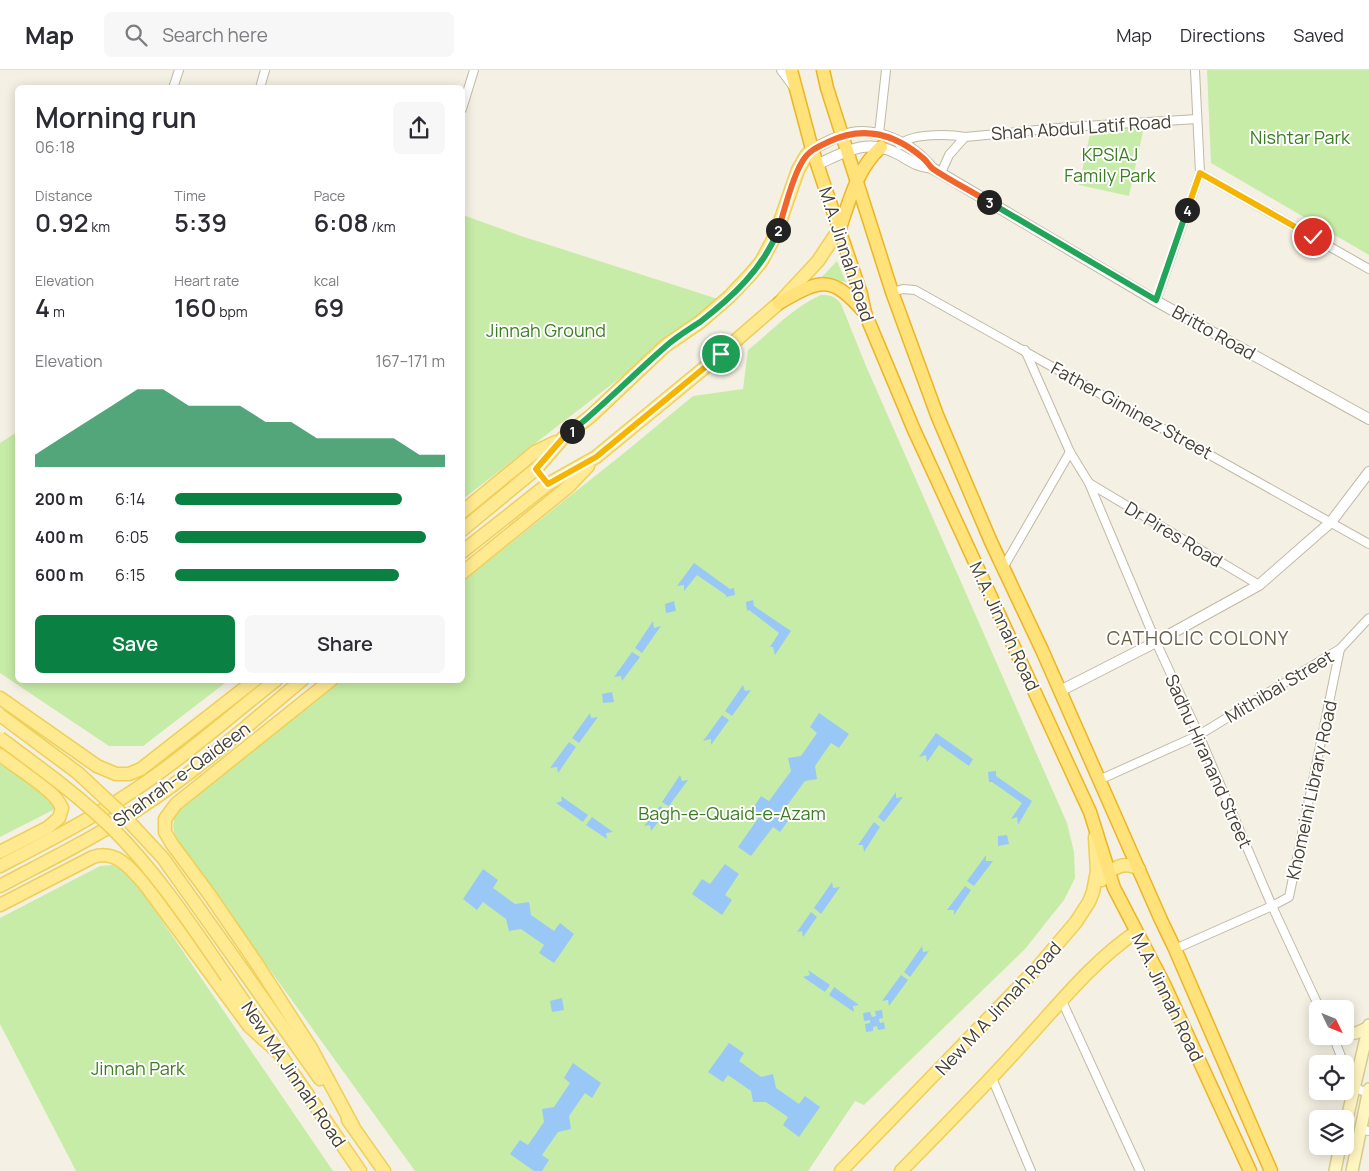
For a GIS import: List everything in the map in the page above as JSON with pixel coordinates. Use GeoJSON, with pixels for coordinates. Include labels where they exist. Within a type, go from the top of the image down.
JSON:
{"type":"FeatureCollection","features":[{"type":"Feature","properties":{"kind":"highway","name":"M.A. Jinnah Road"},"geometry":{"type":"LineString","coordinates":[[791,70],[812,149],[862,294],[865,313],[914,430],[1115,868],[1114,888],[1164,984],[1250,1171]]}},
{"type":"Feature","properties":{"kind":"highway","name":"M.A. Jinnah Road"},"geometry":{"type":"LineString","coordinates":[[823,70],[892,292],[937,415],[1003,568],[1175,949],[1271,1171]]}},
{"type":"Feature","properties":{"kind":"highway"},"geometry":{"type":"LineString","coordinates":[[840,228],[857,179],[866,162],[881,147]]}},
{"type":"Feature","properties":{"kind":"highway"},"geometry":{"type":"LineString","coordinates":[[779,303],[801,290],[818,284],[830,285],[845,291],[865,313]]}},
{"type":"Feature","properties":{"kind":"highway"},"geometry":{"type":"LineString","coordinates":[[1264,1154],[1277,1171]]}},
{"type":"Feature","properties":{"kind":"main road"},"geometry":{"type":"LineString","coordinates":[[465,528],[536,469],[563,438],[592,415],[666,346],[700,322],[730,297],[761,262],[775,236],[798,170],[812,149]]}},
{"type":"Feature","properties":{"kind":"main road"},"geometry":{"type":"LineString","coordinates":[[465,571],[568,487],[596,457],[703,369],[779,303],[818,261],[840,228]]}},
{"type":"Feature","properties":{"kind":"main road"},"geometry":{"type":"LineString","coordinates":[[465,510],[535,452],[563,438]]}},
{"type":"Feature","properties":{"kind":"main road"},"geometry":{"type":"LineString","coordinates":[[465,550],[548,484],[596,457]]}},
{"type":"Feature","properties":{"kind":"main road"},"geometry":{"type":"LineString","coordinates":[[536,469],[548,484]]}},
{"type":"Feature","properties":{"kind":"main road"},"geometry":{"type":"LineString","coordinates":[[0,698],[97,766],[116,774],[129,774],[141,769],[251,683]]}},
{"type":"Feature","properties":{"kind":"main road","name":"Shahrah-e-Qaideen"},"geometry":{"type":"LineString","coordinates":[[0,866],[82,823],[132,792],[272,683]]}},
{"type":"Feature","properties":{"kind":"main road","name":"Shahrah-e-Qaideen"},"geometry":{"type":"LineString","coordinates":[[0,886],[94,836],[141,808],[200,764],[298,683]]}},
{"type":"Feature","properties":{"kind":"main road"},"geometry":{"type":"LineString","coordinates":[[327,683],[176,804],[165,819],[165,832],[257,964],[311,1048],[353,1126]]}},
{"type":"Feature","properties":{"kind":"main road"},"geometry":{"type":"LineString","coordinates":[[0,715],[78,773],[123,815],[163,858],[384,1171]]}},
{"type":"Feature","properties":{"kind":"main road","name":"New MA Jinnah Road"},"geometry":{"type":"LineString","coordinates":[[0,738],[68,788],[114,830],[168,892],[282,1055],[360,1171]]}},
{"type":"Feature","properties":{"kind":"main road"},"geometry":{"type":"LineString","coordinates":[[0,755],[48,791],[59,801],[62,808],[59,818],[47,828],[0,852]]}},
{"type":"Feature","properties":{"kind":"main road","name":"New M A Jinnah Road"},"geometry":{"type":"LineString","coordinates":[[841,1171],[1037,968],[1076,922],[1089,902],[1097,871],[1092,818]]}},
{"type":"Feature","properties":{"kind":"main road"},"geometry":{"type":"LineString","coordinates":[[0,905],[93,857],[102,854],[113,856],[128,866],[146,886],[249,1026],[282,1055]]}},
{"type":"Feature","properties":{"kind":"main road"},"geometry":{"type":"LineString","coordinates":[[1093,892],[1115,868],[1132,866],[1139,869]]}},
{"type":"Feature","properties":{"kind":"main road"},"geometry":{"type":"LineString","coordinates":[[901,1171],[992,1078],[1109,952],[1136,932]]}},
{"type":"Feature","properties":{"kind":"main road"},"geometry":{"type":"LineString","coordinates":[[1354,1034],[1369,1026]]}},
{"type":"Feature","properties":{"kind":"main road"},"geometry":{"type":"LineString","coordinates":[[1349,1110],[1369,1026]]}},
{"type":"Feature","properties":{"kind":"main road"},"geometry":{"type":"LineString","coordinates":[[1352,1171],[1365,1130],[1369,1091]]}},
{"type":"Feature","properties":{"kind":"main road"},"geometry":{"type":"LineString","coordinates":[[1334,1171],[1338,1155]]}},
{"type":"Feature","properties":{"kind":"street"},"geometry":{"type":"LineString","coordinates":[[174,85],[179,70]]}},
{"type":"Feature","properties":{"kind":"street"},"geometry":{"type":"LineString","coordinates":[[261,85],[265,70]]}},
{"type":"Feature","properties":{"kind":"street"},"geometry":{"type":"LineString","coordinates":[[465,99],[474,70]]}},
{"type":"Feature","properties":{"kind":"street"},"geometry":{"type":"LineString","coordinates":[[782,70],[796,88]]}},
{"type":"Feature","properties":{"kind":"street"},"geometry":{"type":"LineString","coordinates":[[879,134],[886,70]]}},
{"type":"Feature","properties":{"kind":"street"},"geometry":{"type":"LineString","coordinates":[[1156,300],[1200,173],[1194,70]]}},
{"type":"Feature","properties":{"kind":"street","name":"Shah Abdul Latif Road"},"geometry":{"type":"LineString","coordinates":[[902,143],[913,138],[965,136],[1069,126],[1197,119]]}},
{"type":"Feature","properties":{"kind":"street","name":"Britto Road"},"geometry":{"type":"LineString","coordinates":[[812,149],[842,135],[869,132],[902,143],[924,158],[936,170],[1156,300],[1369,419]]}},
{"type":"Feature","properties":{"kind":"street","name":"Shah Abdul Latif Road"},"geometry":{"type":"LineString","coordinates":[[936,170],[965,136]]}},
{"type":"Feature","properties":{"kind":"street"},"geometry":{"type":"LineString","coordinates":[[896,153],[902,143]]}},
{"type":"Feature","properties":{"kind":"street","name":"Britto Road"},"geometry":{"type":"LineString","coordinates":[[818,164],[848,151],[869,146],[881,147],[896,153],[919,167],[936,170]]}},
{"type":"Feature","properties":{"kind":"street"},"geometry":{"type":"LineString","coordinates":[[1200,173],[1369,269]]}},
{"type":"Feature","properties":{"kind":"street","name":"Father Giminez Street"},"geometry":{"type":"LineString","coordinates":[[892,292],[903,289],[915,290],[1369,544]]}},
{"type":"Feature","properties":{"kind":"street","name":"Sadhu Hiranand Street"},"geometry":{"type":"LineString","coordinates":[[1025,350],[1070,452],[1089,483],[1156,642],[1199,735],[1272,906],[1316,1000]]}},
{"type":"Feature","properties":{"kind":"street"},"geometry":{"type":"LineString","coordinates":[[1003,568],[1070,452]]}},
{"type":"Feature","properties":{"kind":"street"},"geometry":{"type":"LineString","coordinates":[[1060,691],[1156,642],[1259,585],[1331,522],[1369,472]]}},
{"type":"Feature","properties":{"kind":"street","name":"Dr Pires Road"},"geometry":{"type":"LineString","coordinates":[[1089,483],[1259,585]]}},
{"type":"Feature","properties":{"kind":"street","name":"Mithibai Street"},"geometry":{"type":"LineString","coordinates":[[1099,780],[1199,735],[1340,649],[1369,618]]}},
{"type":"Feature","properties":{"kind":"street","name":"Khomeini Library Road"},"geometry":{"type":"LineString","coordinates":[[1175,949],[1289,897],[1340,649]]}},
{"type":"Feature","properties":{"kind":"street"},"geometry":{"type":"LineString","coordinates":[[1062,1002],[1140,1171]]}},
{"type":"Feature","properties":{"kind":"street"},"geometry":{"type":"LineString","coordinates":[[992,1078],[1031,1171]]}},
{"type":"Feature","properties":{"kind":"street"},"geometry":{"type":"LineString","coordinates":[[1355,1088],[1369,1091]]}},
{"type":"Feature","properties":{"kind":"green space","name":"Nishtar Park"},"geometry":{"type":"Polygon","coordinates":[[[1207,70],[1369,70],[1369,255],[1211,163],[1207,70]]]}},
{"type":"Feature","properties":{"kind":"green space","name":"KPSIAJ Family Park"},"geometry":{"type":"Polygon","coordinates":[[[1145,122],[1129,196],[1079,185],[1092,125],[1145,122]]]}},
{"type":"Feature","properties":{"kind":"green space","name":"Jinnah Ground"},"geometry":{"type":"Polygon","coordinates":[[[465,216],[521,236],[721,300],[465,497],[465,216]]]}},
{"type":"Feature","properties":{"kind":"green space"},"geometry":{"type":"Polygon","coordinates":[[[837,261],[846,282],[820,279],[837,261]]]}},
{"type":"Feature","properties":{"kind":"green space","name":"Bagh-e-Quaid-e-Azam"},"geometry":{"type":"Polygon","coordinates":[[[821,295],[827,295],[837,299],[841,304],[866,366],[1067,823],[1074,852],[1075,878],[1064,900],[1025,949],[864,1105],[855,1101],[808,1171],[415,1171],[180,845],[173,824],[176,815],[184,805],[336,683],[465,683],[465,579],[693,396],[743,389],[748,350],[792,313],[821,295]]]}},
{"type":"Feature","properties":{"kind":"green space"},"geometry":{"type":"Polygon","coordinates":[[[15,433],[15,683],[225,683],[143,746],[109,746],[0,673],[0,443],[15,433]]]}},
{"type":"Feature","properties":{"kind":"green space"},"geometry":{"type":"Polygon","coordinates":[[[0,764],[47,796],[55,809],[0,837],[0,764]]]}},
{"type":"Feature","properties":{"kind":"green space","name":"Jinnah Park"},"geometry":{"type":"Polygon","coordinates":[[[113,865],[127,873],[139,887],[333,1171],[76,1171],[0,1024],[0,918],[100,866],[113,865]]]}},
{"type":"Feature","properties":{"kind":"water"},"geometry":{"type":"Polygon","coordinates":[[[694,563],[730,589],[734,588],[735,595],[726,597],[726,595],[697,575],[684,591],[684,585],[677,586],[694,563]]]}},
{"type":"Feature","properties":{"kind":"water"},"geometry":{"type":"Polygon","coordinates":[[[753,600],[754,606],[791,631],[775,655],[773,647],[770,647],[779,633],[749,610],[747,611],[746,602],[753,600]]]}},
{"type":"Feature","properties":{"kind":"water"},"geometry":{"type":"Polygon","coordinates":[[[674,601],[676,611],[666,613],[665,604],[674,601]]]}},
{"type":"Feature","properties":{"kind":"water"},"geometry":{"type":"Polygon","coordinates":[[[653,621],[654,628],[661,626],[642,653],[635,648],[653,621]]]}},
{"type":"Feature","properties":{"kind":"water"},"geometry":{"type":"Polygon","coordinates":[[[632,652],[640,657],[622,681],[621,676],[614,677],[632,652]]]}},
{"type":"Feature","properties":{"kind":"water"},"geometry":{"type":"Polygon","coordinates":[[[743,685],[745,691],[751,690],[732,716],[725,711],[743,685]]]}},
{"type":"Feature","properties":{"kind":"water"},"geometry":{"type":"Polygon","coordinates":[[[612,692],[614,702],[603,703],[602,694],[612,692]]]}},
{"type":"Feature","properties":{"kind":"water"},"geometry":{"type":"Polygon","coordinates":[[[590,713],[591,718],[598,717],[579,743],[572,738],[590,713]]]}},
{"type":"Feature","properties":{"kind":"water"},"geometry":{"type":"Polygon","coordinates":[[[819,713],[849,734],[839,748],[831,743],[815,766],[817,779],[805,781],[783,811],[791,817],[780,832],[773,827],[751,856],[738,847],[759,817],[751,811],[761,796],[769,801],[791,771],[788,758],[801,756],[817,733],[810,727],[819,713]]]}},
{"type":"Feature","properties":{"kind":"water"},"geometry":{"type":"Polygon","coordinates":[[[722,715],[729,720],[711,745],[711,739],[703,741],[722,715]]]}},
{"type":"Feature","properties":{"kind":"water"},"geometry":{"type":"Polygon","coordinates":[[[936,733],[973,759],[969,766],[939,745],[927,762],[926,755],[919,757],[936,733]]]}},
{"type":"Feature","properties":{"kind":"water"},"geometry":{"type":"Polygon","coordinates":[[[569,742],[576,747],[558,773],[557,767],[550,768],[569,742]]]}},
{"type":"Feature","properties":{"kind":"water"},"geometry":{"type":"Polygon","coordinates":[[[996,771],[996,776],[1032,801],[1018,825],[1017,817],[1011,819],[1022,803],[992,782],[989,782],[988,772],[996,771]]]}},
{"type":"Feature","properties":{"kind":"water"},"geometry":{"type":"Polygon","coordinates":[[[680,775],[682,781],[688,780],[670,807],[662,802],[680,775]]]}},
{"type":"Feature","properties":{"kind":"water"},"geometry":{"type":"Polygon","coordinates":[[[896,792],[896,798],[903,797],[884,822],[878,817],[896,792]]]}},
{"type":"Feature","properties":{"kind":"water"},"geometry":{"type":"Polygon","coordinates":[[[561,796],[588,815],[583,822],[556,803],[562,801],[561,796]]]}},
{"type":"Feature","properties":{"kind":"water"},"geometry":{"type":"Polygon","coordinates":[[[660,806],[667,811],[651,831],[650,825],[644,826],[660,806]]]}},
{"type":"Feature","properties":{"kind":"water"},"geometry":{"type":"Polygon","coordinates":[[[592,817],[613,832],[606,833],[607,839],[586,825],[592,817]]]}},
{"type":"Feature","properties":{"kind":"water"},"geometry":{"type":"Polygon","coordinates":[[[874,822],[880,827],[864,852],[863,845],[858,845],[874,822]]]}},
{"type":"Feature","properties":{"kind":"water"},"geometry":{"type":"Polygon","coordinates":[[[1007,835],[1009,844],[998,846],[998,836],[1007,835]]]}},
{"type":"Feature","properties":{"kind":"water"},"geometry":{"type":"Polygon","coordinates":[[[986,855],[986,861],[993,861],[974,886],[967,881],[986,855]]]}},
{"type":"Feature","properties":{"kind":"water"},"geometry":{"type":"Polygon","coordinates":[[[725,864],[739,874],[725,895],[732,900],[722,915],[692,894],[702,879],[710,884],[725,864]]]}},
{"type":"Feature","properties":{"kind":"water"},"geometry":{"type":"Polygon","coordinates":[[[483,869],[498,880],[493,888],[515,904],[529,902],[531,915],[554,931],[560,923],[574,934],[554,963],[539,953],[544,945],[521,929],[509,931],[506,919],[483,902],[477,910],[463,899],[483,869]]]}},
{"type":"Feature","properties":{"kind":"water"},"geometry":{"type":"Polygon","coordinates":[[[832,882],[833,888],[840,887],[821,914],[814,908],[832,882]]]}},
{"type":"Feature","properties":{"kind":"water"},"geometry":{"type":"Polygon","coordinates":[[[965,886],[971,890],[954,915],[954,910],[947,910],[965,886]]]}},
{"type":"Feature","properties":{"kind":"water"},"geometry":{"type":"Polygon","coordinates":[[[811,912],[817,917],[803,937],[802,931],[797,932],[811,912]]]}},
{"type":"Feature","properties":{"kind":"water"},"geometry":{"type":"Polygon","coordinates":[[[922,946],[923,952],[929,951],[910,977],[904,972],[922,946]]]}},
{"type":"Feature","properties":{"kind":"water"},"geometry":{"type":"Polygon","coordinates":[[[808,970],[830,985],[825,992],[803,977],[810,975],[808,970]]]}},
{"type":"Feature","properties":{"kind":"water"},"geometry":{"type":"Polygon","coordinates":[[[901,975],[908,980],[889,1006],[888,1000],[882,1001],[901,975]]]}},
{"type":"Feature","properties":{"kind":"water"},"geometry":{"type":"Polygon","coordinates":[[[834,987],[859,1005],[853,1006],[854,1012],[829,995],[834,987]]]}},
{"type":"Feature","properties":{"kind":"water"},"geometry":{"type":"Polygon","coordinates":[[[562,998],[564,1010],[552,1012],[550,1001],[562,998]]]}},
{"type":"Feature","properties":{"kind":"water"},"geometry":{"type":"Polygon","coordinates":[[[882,1010],[883,1018],[879,1019],[880,1023],[884,1022],[885,1029],[878,1030],[877,1026],[873,1027],[873,1031],[866,1032],[865,1024],[870,1023],[870,1020],[864,1021],[863,1013],[870,1012],[872,1017],[876,1016],[875,1011],[882,1010]]]}},
{"type":"Feature","properties":{"kind":"water"},"geometry":{"type":"Polygon","coordinates":[[[729,1043],[744,1053],[739,1061],[761,1077],[773,1074],[776,1088],[799,1104],[805,1096],[820,1107],[799,1137],[783,1125],[788,1117],[766,1102],[753,1102],[751,1091],[728,1075],[723,1082],[708,1072],[729,1043]]]}},
{"type":"Feature","properties":{"kind":"water"},"geometry":{"type":"Polygon","coordinates":[[[573,1063],[601,1083],[592,1098],[585,1093],[569,1116],[571,1129],[558,1132],[542,1155],[549,1160],[542,1171],[534,1171],[510,1154],[520,1140],[528,1145],[544,1122],[542,1109],[554,1107],[570,1083],[564,1078],[573,1063]]]}},
{"type":"Feature","properties":{"kind":"district","name":"CATHOLIC COLONY"},"geometry":{"type":"Point","coordinates":[1198,638]}},
{"type":"Feature","properties":{"kind":"route"},"geometry":{"type":"LineString","coordinates":[[721,354],[596,457],[548,484],[536,469],[563,438],[592,415],[666,346],[700,322],[730,297],[761,262],[775,236],[801,162],[812,149],[842,135],[869,132],[885,135],[902,143],[924,158],[932,168],[1156,300],[1200,173],[1313,237]]}}]}
